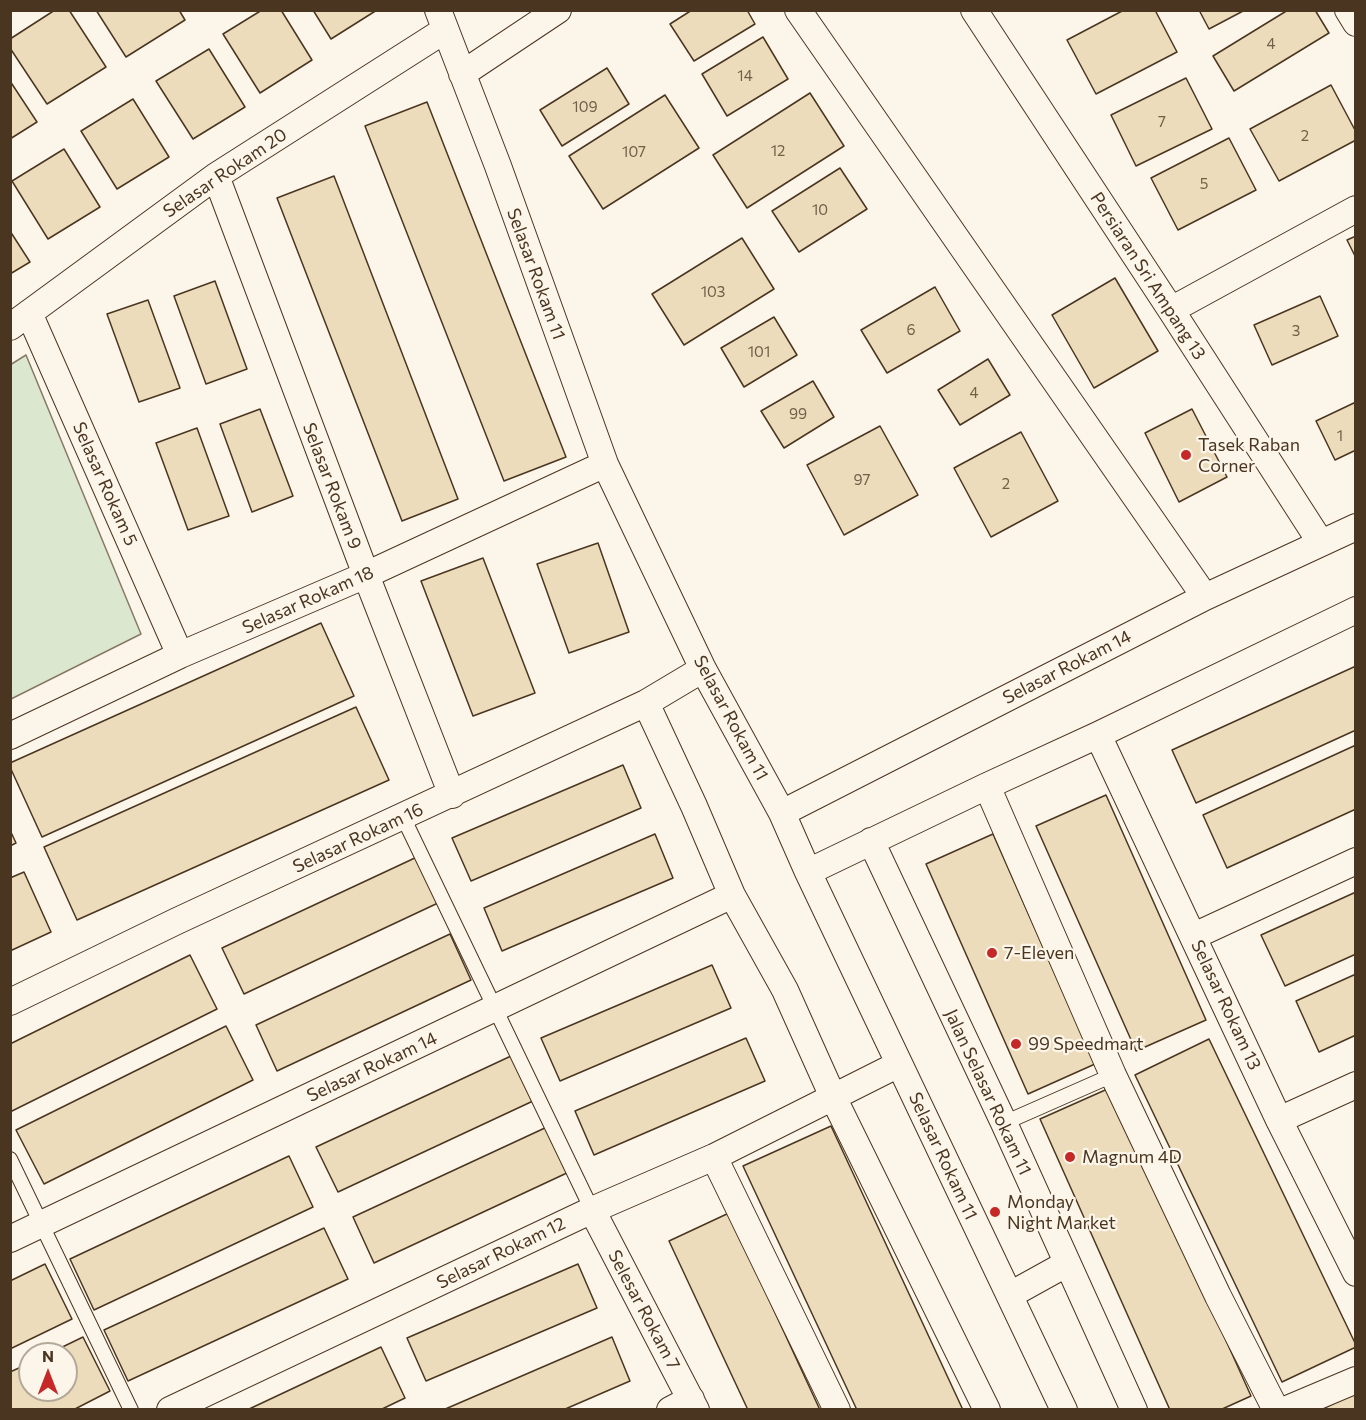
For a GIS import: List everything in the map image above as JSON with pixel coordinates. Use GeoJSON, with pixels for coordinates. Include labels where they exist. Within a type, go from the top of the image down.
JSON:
{"type":"FeatureCollection","features":[{"type":"Feature","properties":{"kind":"street"},"geometry":{"type":"LineString","coordinates":[[462,74],[558,10]]}},
{"type":"Feature","properties":{"kind":"street"},"geometry":{"type":"LineString","coordinates":[[798,10],[1205,597]]}},
{"type":"Feature","properties":{"kind":"street","name":"Persiaran Sri Ampang 13"},"geometry":{"type":"LineString","coordinates":[[974,10],[1321,543]]}},
{"type":"Feature","properties":{"kind":"street"},"geometry":{"type":"LineString","coordinates":[[1348,10],[1356,23]]}},
{"type":"Feature","properties":{"kind":"street","name":"Selasar Rokam 11"},"geometry":{"type":"LineString","coordinates":[[442,20],[605,464],[704,669],[782,813],[1064,1410]]}},
{"type":"Feature","properties":{"kind":"street","name":"Selasar Rokam 20"},"geometry":{"type":"LineString","coordinates":[[20,320],[216,176],[442,20]]}},
{"type":"Feature","properties":{"kind":"street","name":"Selasar Rokam 9"},"geometry":{"type":"LineString","coordinates":[[216,176],[366,575],[452,795]]}},
{"type":"Feature","properties":{"kind":"street"},"geometry":{"type":"LineString","coordinates":[[1171,310],[1356,209]]}},
{"type":"Feature","properties":{"kind":"street","name":"Selasar Rokam 5"},"geometry":{"type":"LineString","coordinates":[[20,320],[180,655]]}},
{"type":"Feature","properties":{"kind":"street","name":"Selasar Rokam 18"},"geometry":{"type":"LineString","coordinates":[[10,736],[180,655],[366,575],[605,464]]}},
{"type":"Feature","properties":{"kind":"street","name":"Selasar Rokam 14"},"geometry":{"type":"LineString","coordinates":[[782,813],[1205,597],[1356,527]]}},
{"type":"Feature","properties":{"kind":"street"},"geometry":{"type":"LineString","coordinates":[[808,872],[1356,610]]}},
{"type":"Feature","properties":{"kind":"street","name":"Selasar Rokam 16"},"geometry":{"type":"LineString","coordinates":[[10,1002],[177,921],[646,703],[704,669]]}},
{"type":"Feature","properties":{"kind":"street"},"geometry":{"type":"LineString","coordinates":[[646,703],[732,895],[785,990],[832,1097],[987,1410]]}},
{"type":"Feature","properties":{"kind":"street","name":"Selasar Rokam 13"},"geometry":{"type":"LineString","coordinates":[[1098,735],[1280,1120],[1356,1273]]}},
{"type":"Feature","properties":{"kind":"street"},"geometry":{"type":"LineString","coordinates":[[987,786],[1113,1075],[1275,1410]]}},
{"type":"Feature","properties":{"kind":"street","name":"Jalan Selasar Rokam 11"},"geometry":{"type":"LineString","coordinates":[[871,841],[1004,1123],[1134,1410]]}},
{"type":"Feature","properties":{"kind":"street"},"geometry":{"type":"LineString","coordinates":[[1194,936],[1356,861]]}},
{"type":"Feature","properties":{"kind":"street","name":"Selasar Rokam 14"},"geometry":{"type":"LineString","coordinates":[[10,1239],[732,895]]}},
{"type":"Feature","properties":{"kind":"street","name":"Selasar Rokam 12"},"geometry":{"type":"LineString","coordinates":[[170,1410],[591,1210],[714,1157],[899,1064]]}},
{"type":"Feature","properties":{"kind":"street"},"geometry":{"type":"LineString","coordinates":[[1280,1120],[1356,1085]]}},
{"type":"Feature","properties":{"kind":"street"},"geometry":{"type":"LineString","coordinates":[[714,1157],[837,1410]]}},
{"type":"Feature","properties":{"kind":"street","name":"Selesar Rokam 7"},"geometry":{"type":"LineString","coordinates":[[591,1210],[685,1406]]}},
{"type":"Feature","properties":{"kind":"street"},"geometry":{"type":"LineString","coordinates":[[1010,1295],[1066,1264]]}},
{"type":"Feature","properties":{"kind":"street"},"geometry":{"type":"LineString","coordinates":[[1285,1410],[1356,1380]]}},
{"type":"Feature","properties":{"kind":"lane"},"geometry":{"type":"LineString","coordinates":[[403,817],[591,1210]]}},
{"type":"Feature","properties":{"kind":"lane"},"geometry":{"type":"LineString","coordinates":[[1004,1123],[1113,1075]]}},
{"type":"Feature","properties":{"kind":"lane"},"geometry":{"type":"LineString","coordinates":[[10,1159],[131,1410]]}},
{"type":"Feature","properties":{"kind":"green space"},"geometry":{"type":"Polygon","coordinates":[[[26,355],[141,634],[11,699],[10,365],[26,355]]]}},
{"type":"Feature","properties":{"kind":"building"},"geometry":{"type":"Polygon","coordinates":[[[55,10],[69,10],[106,67],[47,104],[10,48],[10,39],[55,10]]]}},
{"type":"Feature","properties":{"kind":"building"},"geometry":{"type":"Polygon","coordinates":[[[96,10],[179,10],[185,20],[126,57],[96,10]]]}},
{"type":"Feature","properties":{"kind":"building"},"geometry":{"type":"Polygon","coordinates":[[[262,10],[281,10],[312,60],[260,93],[223,34],[262,10]]]}},
{"type":"Feature","properties":{"kind":"building"},"geometry":{"type":"Polygon","coordinates":[[[313,10],[377,10],[331,39],[313,10]]]}},
{"type":"Feature","properties":{"kind":"building"},"geometry":{"type":"Polygon","coordinates":[[[692,10],[747,10],[755,24],[694,61],[670,24],[692,10]]]}},
{"type":"Feature","properties":{"kind":"building"},"geometry":{"type":"Polygon","coordinates":[[[1124,10],[1155,10],[1177,52],[1096,94],[1067,40],[1124,10]]]}},
{"type":"Feature","properties":{"kind":"building"},"geometry":{"type":"Polygon","coordinates":[[[1199,10],[1245,10],[1209,29],[1199,10]]]}},
{"type":"Feature","properties":{"kind":"building"},"geometry":{"type":"Polygon","coordinates":[[[1288,10],[1315,10],[1329,33],[1234,91],[1213,56],[1288,10]]]}},
{"type":"Feature","properties":{"kind":"building"},"geometry":{"type":"Polygon","coordinates":[[[763,37],[788,79],[727,116],[702,74],[763,37]]]}},
{"type":"Feature","properties":{"kind":"building"},"geometry":{"type":"Polygon","coordinates":[[[209,49],[245,107],[193,139],[156,81],[209,49]]]}},
{"type":"Feature","properties":{"kind":"building"},"geometry":{"type":"Polygon","coordinates":[[[607,68],[629,104],[562,146],[540,110],[607,68]]]}},
{"type":"Feature","properties":{"kind":"building"},"geometry":{"type":"Polygon","coordinates":[[[1186,78],[1212,129],[1136,166],[1111,115],[1186,78]]]}},
{"type":"Feature","properties":{"kind":"building"},"geometry":{"type":"Polygon","coordinates":[[[10,81],[37,122],[10,139],[10,81]]]}},
{"type":"Feature","properties":{"kind":"building"},"geometry":{"type":"Polygon","coordinates":[[[1331,85],[1356,132],[1356,140],[1279,181],[1250,129],[1331,85]]]}},
{"type":"Feature","properties":{"kind":"building"},"geometry":{"type":"Polygon","coordinates":[[[810,93],[844,146],[747,208],[713,155],[810,93]]]}},
{"type":"Feature","properties":{"kind":"building"},"geometry":{"type":"Polygon","coordinates":[[[665,95],[699,148],[603,209],[569,156],[665,95]]]}},
{"type":"Feature","properties":{"kind":"building"},"geometry":{"type":"Polygon","coordinates":[[[133,99],[169,157],[117,189],[81,131],[133,99]]]}},
{"type":"Feature","properties":{"kind":"building"},"geometry":{"type":"Polygon","coordinates":[[[427,102],[566,457],[504,481],[365,126],[427,102]]]}},
{"type":"Feature","properties":{"kind":"building"},"geometry":{"type":"Polygon","coordinates":[[[1229,138],[1256,190],[1178,230],[1151,178],[1229,138]]]}},
{"type":"Feature","properties":{"kind":"building"},"geometry":{"type":"Polygon","coordinates":[[[64,149],[100,207],[48,239],[12,181],[64,149]]]}},
{"type":"Feature","properties":{"kind":"building"},"geometry":{"type":"Polygon","coordinates":[[[840,168],[867,209],[799,252],[772,211],[840,168]]]}},
{"type":"Feature","properties":{"kind":"building"},"geometry":{"type":"Polygon","coordinates":[[[334,176],[458,499],[402,521],[277,198],[334,176]]]}},
{"type":"Feature","properties":{"kind":"building"},"geometry":{"type":"Polygon","coordinates":[[[10,231],[30,262],[10,274],[10,231]]]}},
{"type":"Feature","properties":{"kind":"building"},"geometry":{"type":"Polygon","coordinates":[[[1356,236],[1356,258],[1347,240],[1356,236]]]}},
{"type":"Feature","properties":{"kind":"building"},"geometry":{"type":"Polygon","coordinates":[[[742,238],[774,289],[684,345],[652,294],[742,238]]]}},
{"type":"Feature","properties":{"kind":"building"},"geometry":{"type":"Polygon","coordinates":[[[1115,278],[1158,351],[1094,388],[1052,315],[1115,278]]]}},
{"type":"Feature","properties":{"kind":"building"},"geometry":{"type":"Polygon","coordinates":[[[215,281],[247,369],[206,384],[174,296],[215,281]]]}},
{"type":"Feature","properties":{"kind":"building"},"geometry":{"type":"Polygon","coordinates":[[[935,287],[960,331],[887,373],[861,330],[935,287]]]}},
{"type":"Feature","properties":{"kind":"building"},"geometry":{"type":"Polygon","coordinates":[[[1320,296],[1338,336],[1272,365],[1254,325],[1320,296]]]}},
{"type":"Feature","properties":{"kind":"building"},"geometry":{"type":"Polygon","coordinates":[[[148,300],[180,388],[139,402],[107,314],[148,300]]]}},
{"type":"Feature","properties":{"kind":"building"},"geometry":{"type":"Polygon","coordinates":[[[774,317],[797,355],[744,387],[721,348],[774,317]]]}},
{"type":"Feature","properties":{"kind":"building"},"geometry":{"type":"Polygon","coordinates":[[[988,359],[1010,395],[960,425],[938,390],[988,359]]]}},
{"type":"Feature","properties":{"kind":"building"},"geometry":{"type":"Polygon","coordinates":[[[813,381],[834,417],[784,448],[761,411],[813,381]]]}},
{"type":"Feature","properties":{"kind":"building"},"geometry":{"type":"Polygon","coordinates":[[[1356,402],[1356,450],[1335,460],[1316,421],[1356,402]]]}},
{"type":"Feature","properties":{"kind":"building"},"geometry":{"type":"Polygon","coordinates":[[[260,409],[293,496],[252,512],[220,424],[260,409]]]}},
{"type":"Feature","properties":{"kind":"building","name":"Tasek Raban Corner"},"geometry":{"type":"Polygon","coordinates":[[[1192,409],[1227,477],[1179,502],[1145,433],[1192,409]]]}},
{"type":"Feature","properties":{"kind":"building"},"geometry":{"type":"Polygon","coordinates":[[[880,426],[918,495],[844,535],[807,465],[880,426]]]}},
{"type":"Feature","properties":{"kind":"building"},"geometry":{"type":"Polygon","coordinates":[[[197,428],[229,516],[188,530],[156,443],[197,428]]]}},
{"type":"Feature","properties":{"kind":"building"},"geometry":{"type":"Polygon","coordinates":[[[1021,432],[1058,501],[991,537],[954,468],[1021,432]]]}},
{"type":"Feature","properties":{"kind":"building"},"geometry":{"type":"Polygon","coordinates":[[[598,543],[629,632],[569,653],[537,564],[598,543]]]}},
{"type":"Feature","properties":{"kind":"building"},"geometry":{"type":"Polygon","coordinates":[[[483,558],[535,693],[473,716],[421,581],[483,558]]]}},
{"type":"Feature","properties":{"kind":"building"},"geometry":{"type":"Polygon","coordinates":[[[321,623],[354,696],[42,837],[10,763],[321,623]]]}},
{"type":"Feature","properties":{"kind":"building"},"geometry":{"type":"Polygon","coordinates":[[[1356,666],[1356,730],[1196,803],[1172,750],[1356,666]]]}},
{"type":"Feature","properties":{"kind":"building"},"geometry":{"type":"Polygon","coordinates":[[[356,707],[389,780],[77,920],[44,847],[356,707]]]}},
{"type":"Feature","properties":{"kind":"building"},"geometry":{"type":"Polygon","coordinates":[[[1356,745],[1356,809],[1227,868],[1203,815],[1356,745]]]}},
{"type":"Feature","properties":{"kind":"building"},"geometry":{"type":"Polygon","coordinates":[[[623,765],[641,808],[471,881],[452,838],[623,765]]]}},
{"type":"Feature","properties":{"kind":"building"},"geometry":{"type":"Polygon","coordinates":[[[1106,795],[1206,1020],[1136,1051],[1036,826],[1106,795]]]}},
{"type":"Feature","properties":{"kind":"building"},"geometry":{"type":"Polygon","coordinates":[[[10,830],[16,843],[10,846],[10,830]]]}},
{"type":"Feature","properties":{"kind":"building"},"geometry":{"type":"Polygon","coordinates":[[[655,834],[673,878],[502,951],[484,908],[655,834]]]}},
{"type":"Feature","properties":{"kind":"building"},"geometry":{"type":"Polygon","coordinates":[[[993,834],[1095,1064],[1028,1094],[926,864],[993,834]]]}},
{"type":"Feature","properties":{"kind":"building"},"geometry":{"type":"Polygon","coordinates":[[[417,857],[438,903],[244,994],[222,948],[417,857]]]}},
{"type":"Feature","properties":{"kind":"building"},"geometry":{"type":"Polygon","coordinates":[[[24,872],[51,932],[10,951],[10,878],[24,872]]]}},
{"type":"Feature","properties":{"kind":"building"},"geometry":{"type":"Polygon","coordinates":[[[1356,892],[1356,954],[1285,986],[1261,935],[1356,892]]]}},
{"type":"Feature","properties":{"kind":"building"},"geometry":{"type":"Polygon","coordinates":[[[450,934],[471,980],[277,1071],[256,1025],[450,934]]]}},
{"type":"Feature","properties":{"kind":"building"},"geometry":{"type":"Polygon","coordinates":[[[190,955],[217,1009],[10,1112],[10,1044],[190,955]]]}},
{"type":"Feature","properties":{"kind":"building"},"geometry":{"type":"Polygon","coordinates":[[[712,965],[731,1008],[560,1081],[541,1038],[712,965]]]}},
{"type":"Feature","properties":{"kind":"building"},"geometry":{"type":"Polygon","coordinates":[[[1356,974],[1356,1035],[1319,1052],[1296,1001],[1356,974]]]}},
{"type":"Feature","properties":{"kind":"building"},"geometry":{"type":"Polygon","coordinates":[[[226,1026],[253,1080],[44,1184],[16,1130],[226,1026]]]}},
{"type":"Feature","properties":{"kind":"building"},"geometry":{"type":"Polygon","coordinates":[[[746,1038],[765,1081],[594,1155],[575,1111],[746,1038]]]}},
{"type":"Feature","properties":{"kind":"building"},"geometry":{"type":"Polygon","coordinates":[[[1209,1039],[1356,1345],[1282,1382],[1135,1075],[1209,1039]]]}},
{"type":"Feature","properties":{"kind":"building"},"geometry":{"type":"Polygon","coordinates":[[[511,1056],[533,1101],[338,1192],[316,1147],[511,1056]]]}},
{"type":"Feature","properties":{"kind":"building"},"geometry":{"type":"Polygon","coordinates":[[[1112,1087],[1251,1396],[1220,1410],[1170,1410],[1040,1119],[1112,1087]]]}},
{"type":"Feature","properties":{"kind":"building"},"geometry":{"type":"Polygon","coordinates":[[[831,1126],[963,1410],[857,1410],[743,1166],[831,1126]]]}},
{"type":"Feature","properties":{"kind":"building"},"geometry":{"type":"Polygon","coordinates":[[[547,1127],[569,1172],[374,1263],[353,1217],[547,1127]]]}},
{"type":"Feature","properties":{"kind":"building"},"geometry":{"type":"Polygon","coordinates":[[[289,1156],[313,1207],[94,1310],[70,1259],[289,1156]]]}},
{"type":"Feature","properties":{"kind":"building"},"geometry":{"type":"Polygon","coordinates":[[[729,1213],[820,1410],[748,1410],[669,1241],[729,1213]]]}},
{"type":"Feature","properties":{"kind":"building"},"geometry":{"type":"Polygon","coordinates":[[[324,1228],[348,1279],[128,1381],[104,1330],[324,1228]]]}},
{"type":"Feature","properties":{"kind":"building"},"geometry":{"type":"Polygon","coordinates":[[[45,1264],[72,1319],[24,1342],[18,1342],[18,1345],[10,1349],[10,1281],[45,1264]]]}},
{"type":"Feature","properties":{"kind":"building"},"geometry":{"type":"Polygon","coordinates":[[[578,1264],[597,1308],[426,1381],[407,1338],[578,1264]]]}},
{"type":"Feature","properties":{"kind":"building"},"geometry":{"type":"Polygon","coordinates":[[[83,1337],[110,1391],[73,1410],[10,1410],[10,1372],[18,1368],[18,1402],[78,1402],[78,1342],[73,1342],[83,1337]]]}},
{"type":"Feature","properties":{"kind":"building"},"geometry":{"type":"Polygon","coordinates":[[[612,1337],[630,1381],[563,1410],[443,1410],[612,1337]]]}},
{"type":"Feature","properties":{"kind":"building"},"geometry":{"type":"Polygon","coordinates":[[[381,1347],[405,1398],[380,1410],[247,1410],[381,1347]]]}},
{"type":"Feature","properties":{"kind":"building"},"geometry":{"type":"Polygon","coordinates":[[[1356,1393],[1356,1410],[1320,1410],[1356,1393]]]}},
{"type":"Feature","properties":{"kind":"place","name":"Tasek Raban Corner"},"geometry":{"type":"Point","coordinates":[1186,455]}},
{"type":"Feature","properties":{"kind":"place","name":"7-Eleven"},"geometry":{"type":"Point","coordinates":[992,953]}},
{"type":"Feature","properties":{"kind":"place","name":"99 Speedmart"},"geometry":{"type":"Point","coordinates":[1016,1044]}},
{"type":"Feature","properties":{"kind":"place","name":"Magnum 4D"},"geometry":{"type":"Point","coordinates":[1070,1157]}},
{"type":"Feature","properties":{"kind":"place","name":"Monday Night Market"},"geometry":{"type":"Point","coordinates":[995,1212]}}]}
